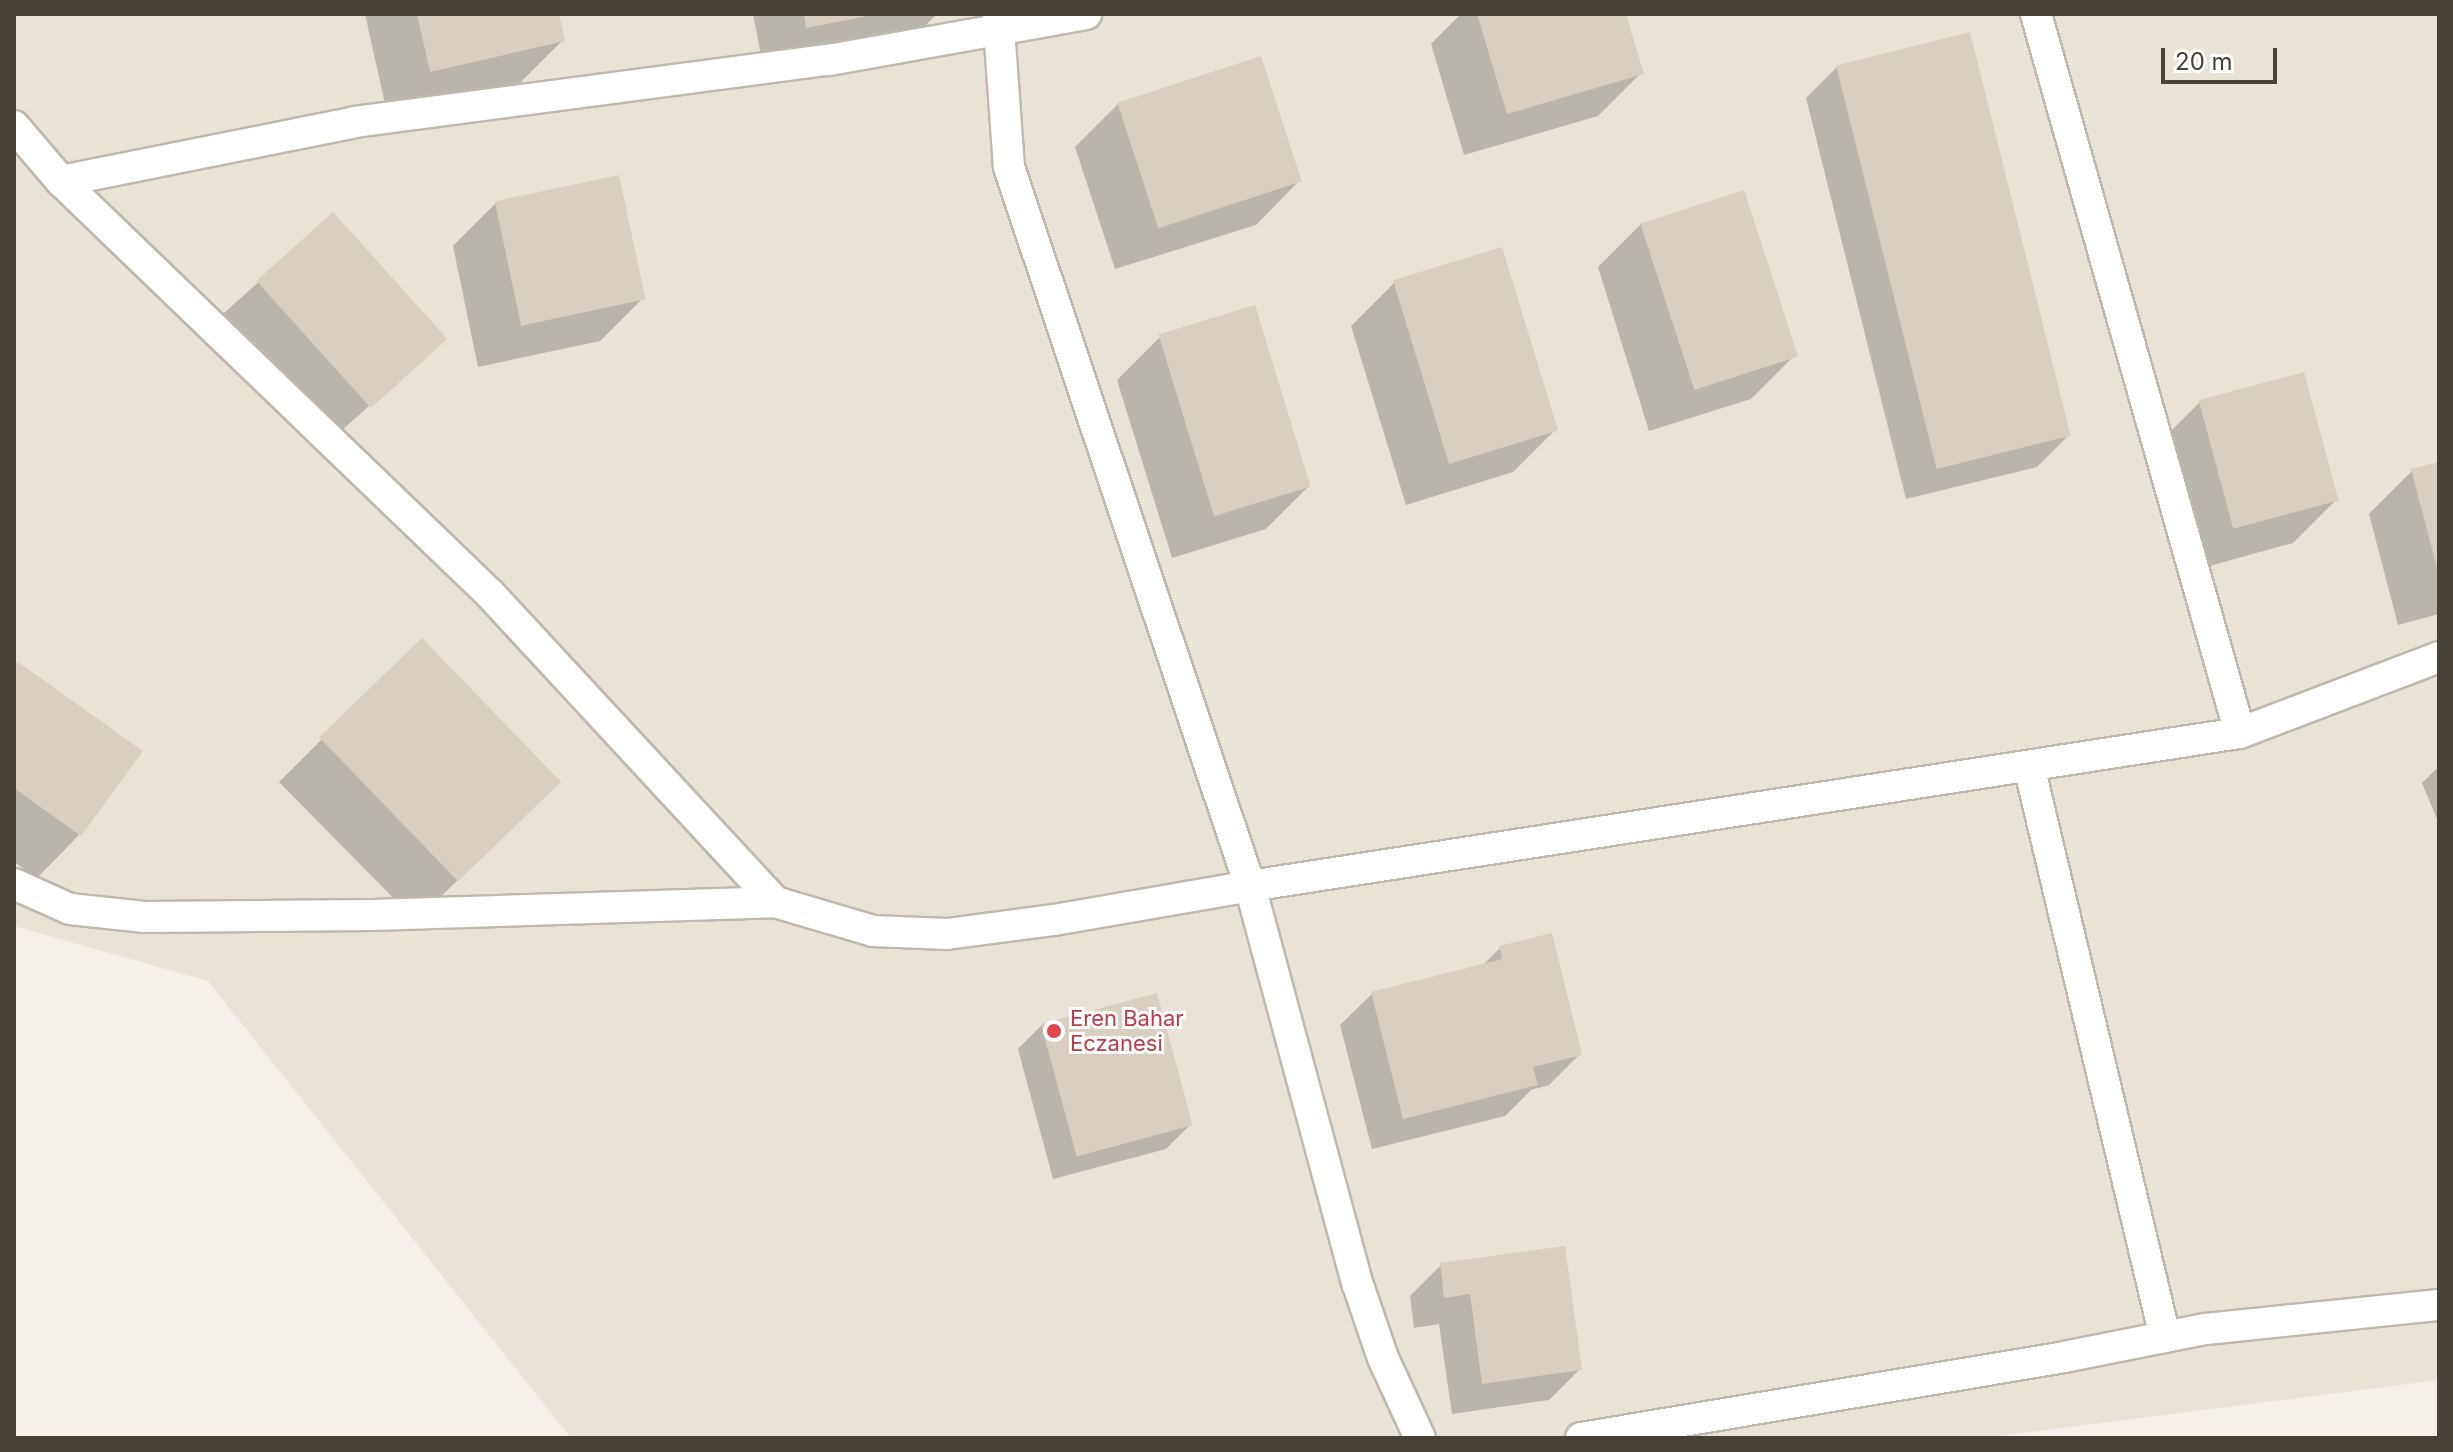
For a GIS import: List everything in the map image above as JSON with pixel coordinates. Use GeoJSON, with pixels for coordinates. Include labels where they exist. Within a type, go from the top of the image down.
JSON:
{"type":"FeatureCollection","features":[{"type":"Feature","properties":{"kind":"street"},"geometry":{"type":"LineString","coordinates":[[61,181],[355,122],[829,60],[998,23],[1086,14]]}},
{"type":"Feature","properties":{"kind":"street"},"geometry":{"type":"LineString","coordinates":[[2036,14],[2240,733]]}},
{"type":"Feature","properties":{"kind":"street"},"geometry":{"type":"LineString","coordinates":[[998,23],[1009,167],[1250,886],[1358,1285],[1383,1358],[1420,1438]]}},
{"type":"Feature","properties":{"kind":"street"},"geometry":{"type":"LineString","coordinates":[[14,126],[61,181],[491,595],[775,902]]}},
{"type":"Feature","properties":{"kind":"street"},"geometry":{"type":"LineString","coordinates":[[14,884],[70,909],[145,917],[372,915],[775,902],[873,931],[947,934],[2240,733],[2439,657]]}},
{"type":"Feature","properties":{"kind":"street"},"geometry":{"type":"LineString","coordinates":[[2029,766],[2165,1337]]}},
{"type":"Feature","properties":{"kind":"street"},"geometry":{"type":"LineString","coordinates":[[1581,1438],[2206,1329],[2439,1305]]}},
{"type":"Feature","properties":{"kind":"shaded area"},"geometry":{"type":"Polygon","coordinates":[[[14,14],[2439,14],[2439,1380],[1983,1438],[571,1438],[208,981],[14,926],[14,14]]]}},
{"type":"Feature","properties":{"kind":"building"},"geometry":{"type":"Polygon","coordinates":[[[417,14],[559,14],[565,41],[430,72],[417,14]]]}},
{"type":"Feature","properties":{"kind":"building"},"geometry":{"type":"Polygon","coordinates":[[[804,14],[873,14],[873,15],[806,28],[804,14]]]}},
{"type":"Feature","properties":{"kind":"building"},"geometry":{"type":"Polygon","coordinates":[[[1477,14],[1626,14],[1644,74],[1507,114],[1477,14]]]}},
{"type":"Feature","properties":{"kind":"building"},"geometry":{"type":"Polygon","coordinates":[[[1970,32],[2071,436],[1937,469],[1836,65],[1970,32]]]}},
{"type":"Feature","properties":{"kind":"building"},"geometry":{"type":"Polygon","coordinates":[[[1261,56],[1302,182],[1158,228],[1117,103],[1261,56]]]}},
{"type":"Feature","properties":{"kind":"building"},"geometry":{"type":"Polygon","coordinates":[[[619,175],[645,299],[521,326],[495,201],[619,175]]]}},
{"type":"Feature","properties":{"kind":"building"},"geometry":{"type":"Polygon","coordinates":[[[1744,190],[1798,356],[1694,390],[1640,224],[1744,190]]]}},
{"type":"Feature","properties":{"kind":"building"},"geometry":{"type":"Polygon","coordinates":[[[333,212],[447,339],[371,408],[256,281],[333,212]]]}},
{"type":"Feature","properties":{"kind":"building"},"geometry":{"type":"Polygon","coordinates":[[[1502,247],[1558,431],[1449,464],[1393,280],[1502,247]]]}},
{"type":"Feature","properties":{"kind":"building"},"geometry":{"type":"Polygon","coordinates":[[[1255,305],[1311,487],[1214,516],[1158,335],[1255,305]]]}},
{"type":"Feature","properties":{"kind":"building"},"geometry":{"type":"Polygon","coordinates":[[[2304,372],[2338,500],[2233,529],[2199,400],[2304,372]]]}},
{"type":"Feature","properties":{"kind":"building"},"geometry":{"type":"Polygon","coordinates":[[[2439,462],[2439,572],[2438,572],[2411,469],[2439,462]]]}},
{"type":"Feature","properties":{"kind":"building"},"geometry":{"type":"Polygon","coordinates":[[[422,638],[561,782],[458,881],[319,737],[422,638]]]}},
{"type":"Feature","properties":{"kind":"building"},"geometry":{"type":"Polygon","coordinates":[[[18,662],[143,751],[81,836],[14,788],[14,667],[18,662]]]}},
{"type":"Feature","properties":{"kind":"building"},"geometry":{"type":"Polygon","coordinates":[[[1552,933],[1582,1055],[1533,1067],[1538,1085],[1403,1119],[1371,992],[1502,959],[1499,946],[1552,933]]]}},
{"type":"Feature","properties":{"kind":"building"},"geometry":{"type":"Polygon","coordinates":[[[1157,993],[1192,1125],[1077,1156],[1041,1024],[1157,993]]]}},
{"type":"Feature","properties":{"kind":"building"},"geometry":{"type":"Polygon","coordinates":[[[1565,1246],[1582,1370],[1482,1384],[1470,1294],[1444,1298],[1440,1263],[1565,1246]]]}},
{"type":"Feature","properties":{"kind":"place","name":"Eren Bahar Eczanesi"},"geometry":{"type":"Point","coordinates":[1054,1031]}}]}
